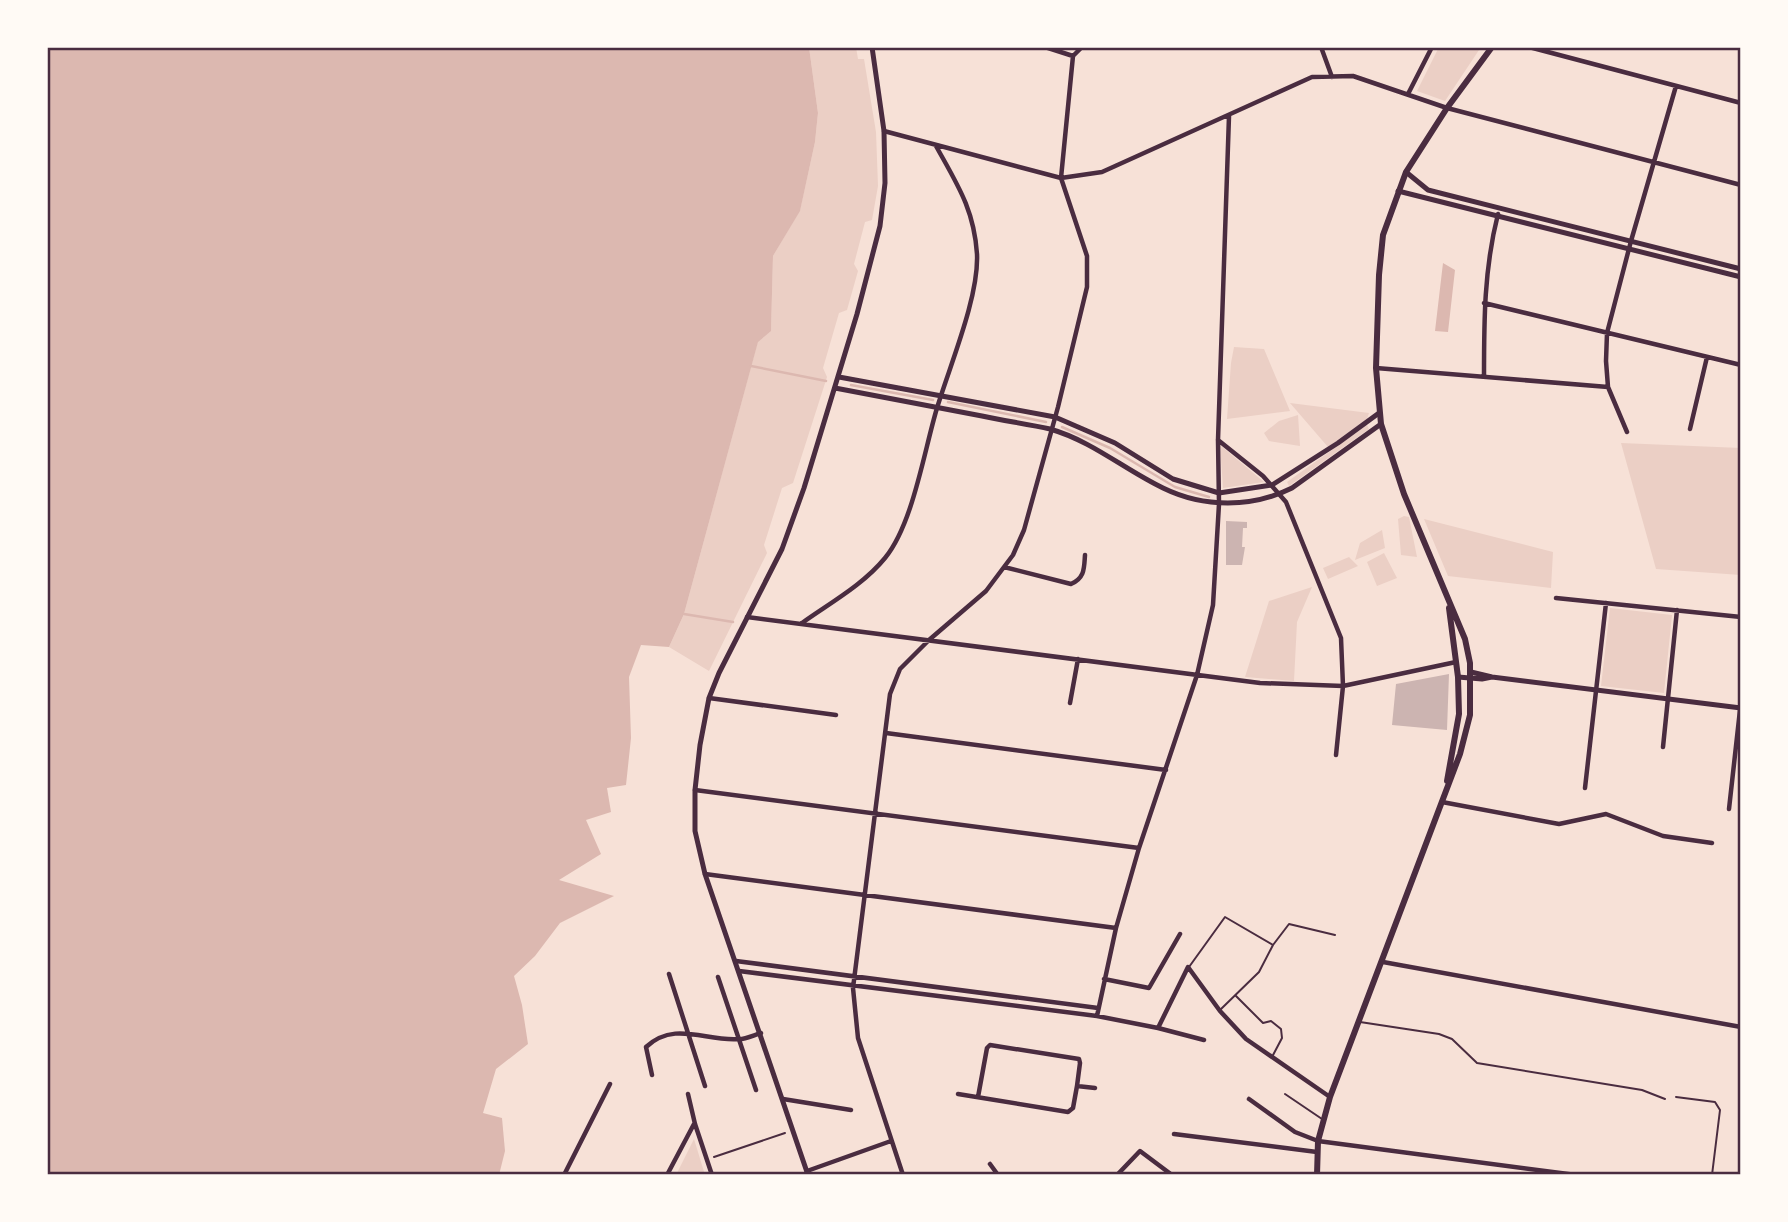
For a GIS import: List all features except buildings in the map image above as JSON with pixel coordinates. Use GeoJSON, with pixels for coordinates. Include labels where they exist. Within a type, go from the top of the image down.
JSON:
{"type":"FeatureCollection","features":[{"type":"Feature","properties":{"kind":"main road"},"geometry":{"type":"LineString","coordinates":[[1317,1175],[1318,1142],[1330,1097],[1460,754],[1469,720],[1471,675],[1465,639],[1404,494],[1381,424],[1376,368],[1379,275],[1383,234],[1406,172],[1447,108],[1492,47]]}},
{"type":"Feature","properties":{"kind":"main road"},"geometry":{"type":"LineString","coordinates":[[1442,802],[1459,714],[1458,677],[1448,599]]}},
{"type":"Feature","properties":{"kind":"main road"},"geometry":{"type":"LineString","coordinates":[[1453,643],[1458,639],[1465,639]]}},
{"type":"Feature","properties":{"kind":"street"},"geometry":{"type":"LineString","coordinates":[[872,47],[884,131],[885,183],[880,226],[839,377],[782,549],[709,698],[695,790],[695,831],[705,874],[808,1173],[891,1142]]}},
{"type":"Feature","properties":{"kind":"street"},"geometry":{"type":"LineString","coordinates":[[1045,47],[1073,56]]}},
{"type":"Feature","properties":{"kind":"street"},"geometry":{"type":"LineString","coordinates":[[903,1175],[858,1038],[853,985],[890,694],[900,669],[986,591],[1013,555],[1024,530],[1052,430],[1087,286],[1087,256],[1060,178],[1073,56],[1082,47]]}},
{"type":"Feature","properties":{"kind":"street"},"geometry":{"type":"LineString","coordinates":[[1321,47],[1332,77]]}},
{"type":"Feature","properties":{"kind":"street"},"geometry":{"type":"LineString","coordinates":[[1408,94],[1432,47]]}},
{"type":"Feature","properties":{"kind":"street"},"geometry":{"type":"LineString","coordinates":[[1529,47],[1741,103]]}},
{"type":"Feature","properties":{"kind":"street"},"geometry":{"type":"LineString","coordinates":[[884,131],[1060,178],[1102,172],[1312,78],[1353,76],[1447,108],[1741,185]]}},
{"type":"Feature","properties":{"kind":"street"},"geometry":{"type":"LineString","coordinates":[[1627,432],[1608,387],[1607,332],[1676,86]]}},
{"type":"Feature","properties":{"kind":"street"},"geometry":{"type":"LineString","coordinates":[[1097,1016],[1116,928],[1139,848],[1197,675],[1213,605],[1219,504],[1218,440],[1229,116]]}},
{"type":"Feature","properties":{"kind":"street"},"geometry":{"type":"LineString","coordinates":[[801,624],[867,578],[887,556],[906,519],[937,407],[974,290],[977,256],[972,214],[936,146]]}},
{"type":"Feature","properties":{"kind":"street"},"geometry":{"type":"LineString","coordinates":[[1406,172],[1428,190],[1741,269]]}},
{"type":"Feature","properties":{"kind":"street"},"geometry":{"type":"LineString","coordinates":[[1398,190],[1741,278]]}},
{"type":"Feature","properties":{"kind":"street"},"geometry":{"type":"LineString","coordinates":[[1484,377],[1484,303],[1488,261],[1500,207]]}},
{"type":"Feature","properties":{"kind":"street"},"geometry":{"type":"LineString","coordinates":[[1562,232],[1564,224]]}},
{"type":"Feature","properties":{"kind":"street"},"geometry":{"type":"LineString","coordinates":[[1728,274],[1730,266]]}},
{"type":"Feature","properties":{"kind":"street"},"geometry":{"type":"LineString","coordinates":[[1484,303],[1741,365]]}},
{"type":"Feature","properties":{"kind":"street"},"geometry":{"type":"LineString","coordinates":[[1690,429],[1707,357]]}},
{"type":"Feature","properties":{"kind":"street"},"geometry":{"type":"LineString","coordinates":[[1376,368],[1608,387]]}},
{"type":"Feature","properties":{"kind":"street"},"geometry":{"type":"LineString","coordinates":[[839,377],[1055,417],[1115,443],[1173,479],[1219,493],[1272,485],[1379,413]]}},
{"type":"Feature","properties":{"kind":"street"},"geometry":{"type":"LineString","coordinates":[[835,387],[1052,430],[1104,452],[1161,487],[1177,494],[1219,504],[1247,502],[1279,495],[1381,424]]}},
{"type":"Feature","properties":{"kind":"street"},"geometry":{"type":"LineString","coordinates":[[1218,440],[1272,485],[1286,502],[1341,638],[1343,686],[1336,755]]}},
{"type":"Feature","properties":{"kind":"street"},"geometry":{"type":"LineString","coordinates":[[1004,567],[1071,584],[1080,580],[1083,574],[1085,555]]}},
{"type":"Feature","properties":{"kind":"street"},"geometry":{"type":"LineString","coordinates":[[1556,598],[1741,617]]}},
{"type":"Feature","properties":{"kind":"street"},"geometry":{"type":"LineString","coordinates":[[1585,788],[1606,603]]}},
{"type":"Feature","properties":{"kind":"street"},"geometry":{"type":"LineString","coordinates":[[1664,747],[1677,610]]}},
{"type":"Feature","properties":{"kind":"street"},"geometry":{"type":"LineString","coordinates":[[747,617],[1260,683],[1343,686],[1456,662]]}},
{"type":"Feature","properties":{"kind":"street"},"geometry":{"type":"LineString","coordinates":[[1070,703],[1078,659]]}},
{"type":"Feature","properties":{"kind":"street"},"geometry":{"type":"LineString","coordinates":[[1458,677],[1492,677],[1740,708]]}},
{"type":"Feature","properties":{"kind":"street"},"geometry":{"type":"LineString","coordinates":[[709,698],[836,715]]}},
{"type":"Feature","properties":{"kind":"street"},"geometry":{"type":"LineString","coordinates":[[1729,809],[1741,701]]}},
{"type":"Feature","properties":{"kind":"street"},"geometry":{"type":"LineString","coordinates":[[886,733],[1166,770]]}},
{"type":"Feature","properties":{"kind":"street"},"geometry":{"type":"LineString","coordinates":[[695,790],[1139,848]]}},
{"type":"Feature","properties":{"kind":"street"},"geometry":{"type":"LineString","coordinates":[[1442,802],[1559,824],[1606,814],[1664,835],[1712,843]]}},
{"type":"Feature","properties":{"kind":"street"},"geometry":{"type":"LineString","coordinates":[[705,874],[1116,928]]}},
{"type":"Feature","properties":{"kind":"street"},"geometry":{"type":"LineString","coordinates":[[1104,979],[1150,988],[1180,934]]}},
{"type":"Feature","properties":{"kind":"street"},"geometry":{"type":"LineString","coordinates":[[736,961],[1098,1008]]}},
{"type":"Feature","properties":{"kind":"street"},"geometry":{"type":"LineString","coordinates":[[1383,962],[1741,1027]]}},
{"type":"Feature","properties":{"kind":"street"},"geometry":{"type":"LineString","coordinates":[[1158,1028],[1188,967],[1220,1011],[1246,1040],[1330,1097]]}},
{"type":"Feature","properties":{"kind":"street"},"geometry":{"type":"LineString","coordinates":[[739,971],[1097,1016],[1204,1040]]}},
{"type":"Feature","properties":{"kind":"street"},"geometry":{"type":"LineString","coordinates":[[669,974],[705,1086]]}},
{"type":"Feature","properties":{"kind":"street"},"geometry":{"type":"LineString","coordinates":[[718,976],[756,1090]]}},
{"type":"Feature","properties":{"kind":"street"},"geometry":{"type":"LineString","coordinates":[[958,998],[959,989]]}},
{"type":"Feature","properties":{"kind":"street"},"geometry":{"type":"LineString","coordinates":[[1017,997],[1017,1006]]}},
{"type":"Feature","properties":{"kind":"street"},"geometry":{"type":"LineString","coordinates":[[652,1075],[646,1051],[648,1044],[667,1034],[688,1033],[739,1039],[761,1033]]}},
{"type":"Feature","properties":{"kind":"street"},"geometry":{"type":"LineString","coordinates":[[958,1094],[1068,1112],[1073,1108],[1079,1059],[990,1045],[987,1048],[978,1097]]}},
{"type":"Feature","properties":{"kind":"street"},"geometry":{"type":"LineString","coordinates":[[564,1175],[610,1084]]}},
{"type":"Feature","properties":{"kind":"street"},"geometry":{"type":"LineString","coordinates":[[1077,1086],[1095,1088]]}},
{"type":"Feature","properties":{"kind":"street"},"geometry":{"type":"LineString","coordinates":[[688,1094],[712,1175]]}},
{"type":"Feature","properties":{"kind":"street"},"geometry":{"type":"LineString","coordinates":[[783,1099],[851,1110]]}},
{"type":"Feature","properties":{"kind":"street"},"geometry":{"type":"LineString","coordinates":[[1249,1099],[1295,1132],[1318,1142],[1576,1175]]}},
{"type":"Feature","properties":{"kind":"street"},"geometry":{"type":"LineString","coordinates":[[667,1175],[695,1124]]}},
{"type":"Feature","properties":{"kind":"street"},"geometry":{"type":"LineString","coordinates":[[1174,1133],[1317,1153]]}},
{"type":"Feature","properties":{"kind":"street"},"geometry":{"type":"LineString","coordinates":[[1117,1175],[1140,1151],[1172,1175]]}},
{"type":"Feature","properties":{"kind":"street"},"geometry":{"type":"LineString","coordinates":[[990,1164],[998,1175]]}},
{"type":"Feature","properties":{"kind":"lane"},"geometry":{"type":"LineString","coordinates":[[1188,967],[1224,917],[1273,945]]}},
{"type":"Feature","properties":{"kind":"lane"},"geometry":{"type":"LineString","coordinates":[[1220,1011],[1259,972],[1273,945],[1289,924],[1335,935]]}},
{"type":"Feature","properties":{"kind":"lane"},"geometry":{"type":"LineString","coordinates":[[1236,996],[1264,1023],[1271,1021],[1281,1029],[1282,1038],[1271,1058]]}},
{"type":"Feature","properties":{"kind":"lane"},"geometry":{"type":"LineString","coordinates":[[1358,1022],[1439,1034],[1452,1039],[1477,1063],[1642,1090],[1665,1099]]}},
{"type":"Feature","properties":{"kind":"lane"},"geometry":{"type":"LineString","coordinates":[[1285,1094],[1323,1119]]}},
{"type":"Feature","properties":{"kind":"lane"},"geometry":{"type":"LineString","coordinates":[[1676,1097],[1715,1102],[1718,1105],[1720,1110],[1712,1175]]}},
{"type":"Feature","properties":{"kind":"path"},"geometry":{"type":"LineString","coordinates":[[707,1160],[794,1130]]}},
{"type":"Feature","properties":{"kind":"shaded area"},"geometry":{"type":"Polygon","coordinates":[[[47,47],[809,47],[818,113],[815,142],[800,211],[773,256],[771,331],[758,342],[684,614],[669,647],[641,645],[629,677],[631,738],[626,785],[607,788],[611,812],[586,820],[601,854],[559,880],[614,896],[560,923],[535,956],[514,976],[528,1044],[496,1069],[483,1113],[502,1118],[505,1151],[499,1175],[47,1175],[47,47]]]}},
{"type":"Feature","properties":{"kind":"shaded area"},"geometry":{"type":"Polygon","coordinates":[[[809,47],[856,47],[858,59],[864,59],[876,132],[878,186],[872,220],[865,222],[854,264],[858,271],[847,310],[839,313],[823,368],[827,377],[793,483],[782,488],[764,545],[767,553],[709,671],[669,647],[684,614],[758,341],[771,330],[773,256],[800,210],[815,142],[818,113],[809,47]]]}},
{"type":"Feature","properties":{"kind":"shaded area"},"geometry":{"type":"Polygon","coordinates":[[[1439,47],[1481,47],[1445,101],[1417,91],[1439,47]]]}},
{"type":"Feature","properties":{"kind":"shaded area"},"geometry":{"type":"Polygon","coordinates":[[[1443,263],[1455,270],[1448,332],[1435,331],[1443,263]]]}},
{"type":"Feature","properties":{"kind":"shaded area"},"geometry":{"type":"Polygon","coordinates":[[[1234,347],[1264,349],[1290,411],[1227,419],[1234,347]]]}},
{"type":"Feature","properties":{"kind":"shaded area"},"geometry":{"type":"Polygon","coordinates":[[[1290,403],[1369,413],[1367,419],[1328,447],[1290,403]]]}},
{"type":"Feature","properties":{"kind":"shaded area"},"geometry":{"type":"Polygon","coordinates":[[[1298,415],[1300,446],[1269,441],[1264,433],[1279,421],[1298,415]]]}},
{"type":"Feature","properties":{"kind":"shaded area"},"geometry":{"type":"Polygon","coordinates":[[[1367,425],[1369,429],[1289,486],[1287,482],[1367,425]]]}},
{"type":"Feature","properties":{"kind":"shaded area"},"geometry":{"type":"Polygon","coordinates":[[[1621,443],[1741,448],[1741,575],[1656,569],[1621,443]]]}},
{"type":"Feature","properties":{"kind":"shaded area"},"geometry":{"type":"Polygon","coordinates":[[[1220,445],[1264,482],[1223,488],[1220,445]]]}},
{"type":"Feature","properties":{"kind":"shaded area"},"geometry":{"type":"Polygon","coordinates":[[[1409,517],[1417,557],[1401,555],[1398,519],[1409,517]]]}},
{"type":"Feature","properties":{"kind":"shaded area"},"geometry":{"type":"Polygon","coordinates":[[[1424,519],[1553,552],[1551,588],[1448,576],[1424,519]]]}},
{"type":"Feature","properties":{"kind":"shaded area"},"geometry":{"type":"Polygon","coordinates":[[[1382,530],[1385,548],[1355,560],[1360,543],[1382,530]]]}},
{"type":"Feature","properties":{"kind":"shaded area"},"geometry":{"type":"Polygon","coordinates":[[[1384,553],[1397,578],[1377,586],[1367,562],[1384,553]]]}},
{"type":"Feature","properties":{"kind":"shaded area"},"geometry":{"type":"Polygon","coordinates":[[[1349,557],[1358,566],[1328,579],[1323,568],[1349,557]]]}},
{"type":"Feature","properties":{"kind":"shaded area"},"geometry":{"type":"Polygon","coordinates":[[[1312,587],[1297,622],[1294,681],[1245,677],[1269,601],[1312,587]]]}},
{"type":"Feature","properties":{"kind":"shaded area"},"geometry":{"type":"Polygon","coordinates":[[[1610,608],[1672,615],[1664,693],[1601,686],[1610,608]]]}},
{"type":"Feature","properties":{"kind":"shaded area"},"geometry":{"type":"Polygon","coordinates":[[[694,1139],[705,1175],[676,1175],[694,1139]]]}},
{"type":"Feature","properties":{"kind":"waterway"},"geometry":{"type":"LineString","coordinates":[[751,366],[826,381]]}},
{"type":"Feature","properties":{"kind":"waterway"},"geometry":{"type":"LineString","coordinates":[[851,385],[933,400]]}},
{"type":"Feature","properties":{"kind":"waterway"},"geometry":{"type":"LineString","coordinates":[[948,402],[1046,422]]}},
{"type":"Feature","properties":{"kind":"waterway"},"geometry":{"type":"LineString","coordinates":[[1062,427],[1110,448],[1175,487],[1209,497]]}},
{"type":"Feature","properties":{"kind":"waterway"},"geometry":{"type":"LineString","coordinates":[[684,614],[733,622]]}}]}
